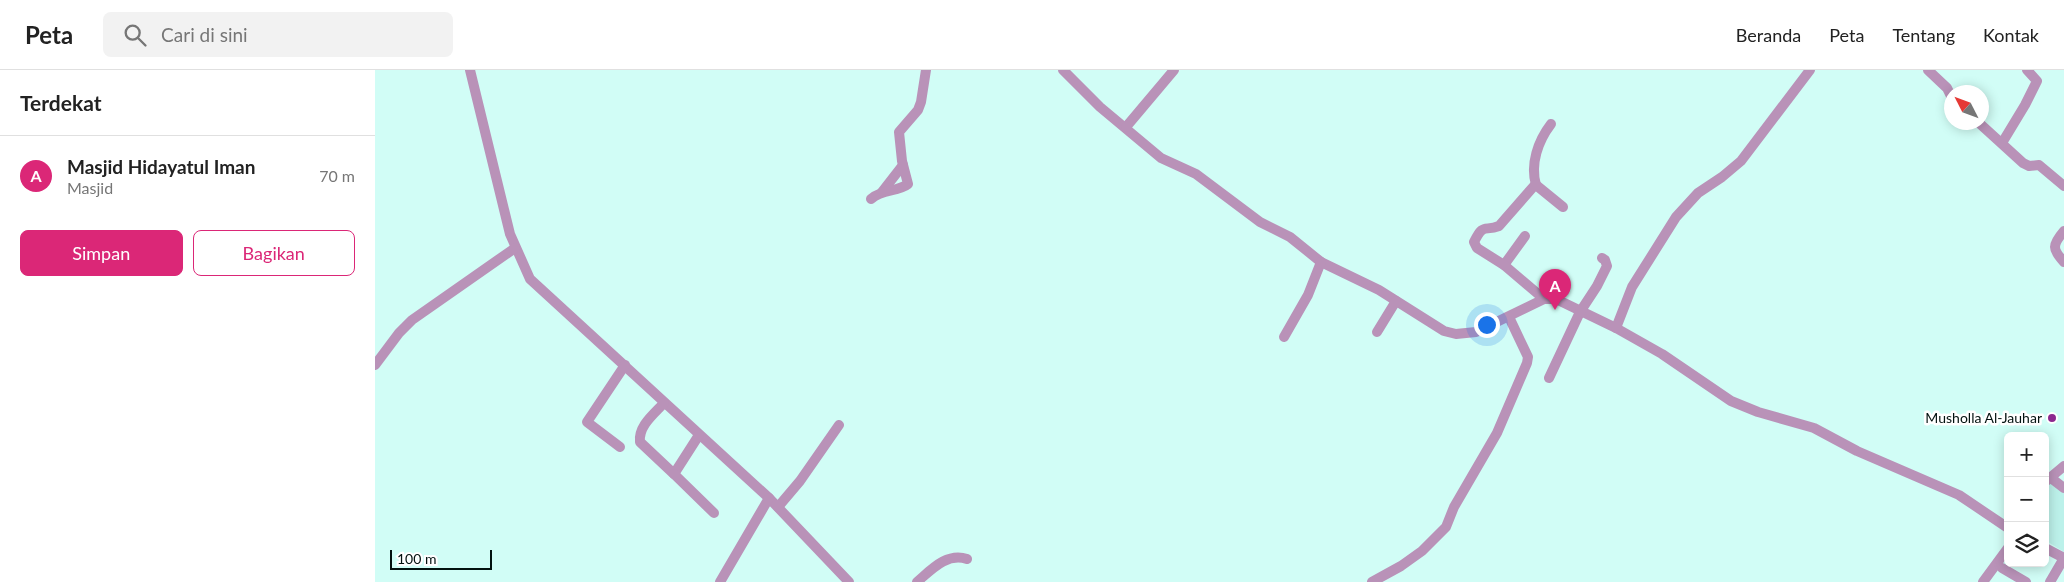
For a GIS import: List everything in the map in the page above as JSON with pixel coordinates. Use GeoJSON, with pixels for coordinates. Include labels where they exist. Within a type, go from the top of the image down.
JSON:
{"type":"FeatureCollection","features":[{"type":"Feature","properties":{"kind":"street"},"geometry":{"type":"LineString","coordinates":[[470,70],[510,234],[530,279],[625,365],[664,404],[769,498],[849,582]]}},
{"type":"Feature","properties":{"kind":"street"},"geometry":{"type":"LineString","coordinates":[[871,199],[882,192],[907,186],[908,182],[903,165],[899,132],[918,110],[926,70]]}},
{"type":"Feature","properties":{"kind":"street"},"geometry":{"type":"LineString","coordinates":[[1063,70],[1100,107],[1161,158],[1196,174],[1260,222],[1290,237],[1321,262],[1379,290],[1440,329],[1456,334],[1476,332],[1544,299],[1556,299],[1616,328],[1662,354],[1731,401],[1758,412],[1815,428],[1857,451],[1959,495],[2004,525]]}},
{"type":"Feature","properties":{"kind":"street"},"geometry":{"type":"LineString","coordinates":[[1126,127],[1174,70]]}},
{"type":"Feature","properties":{"kind":"street"},"geometry":{"type":"LineString","coordinates":[[1616,328],[1632,287],[1676,217],[1698,193],[1741,161],[1810,70]]}},
{"type":"Feature","properties":{"kind":"street"},"geometry":{"type":"LineString","coordinates":[[1929,70],[1944,85]]}},
{"type":"Feature","properties":{"kind":"street"},"geometry":{"type":"LineString","coordinates":[[2002,143],[2037,81],[2027,70]]}},
{"type":"Feature","properties":{"kind":"street"},"geometry":{"type":"LineString","coordinates":[[1551,124],[1541,138],[1533,171],[1536,185],[1563,207]]}},
{"type":"Feature","properties":{"kind":"street"},"geometry":{"type":"LineString","coordinates":[[1987,130],[2023,163],[2029,166],[2039,165],[2064,186]]}},
{"type":"Feature","properties":{"kind":"street"},"geometry":{"type":"LineString","coordinates":[[882,192],[903,165]]}},
{"type":"Feature","properties":{"kind":"street"},"geometry":{"type":"LineString","coordinates":[[1536,185],[1525,194],[1499,226],[1481,230],[1474,242],[1477,248],[1504,265],[1544,299]]}},
{"type":"Feature","properties":{"kind":"street"},"geometry":{"type":"LineString","coordinates":[[2064,231],[2055,242],[2055,249],[2064,262]]}},
{"type":"Feature","properties":{"kind":"street"},"geometry":{"type":"LineString","coordinates":[[1504,265],[1525,236]]}},
{"type":"Feature","properties":{"kind":"street"},"geometry":{"type":"LineString","coordinates":[[375,365],[399,333],[412,320],[515,248]]}},
{"type":"Feature","properties":{"kind":"street"},"geometry":{"type":"LineString","coordinates":[[1549,378],[1580,312],[1607,266],[1602,258]]}},
{"type":"Feature","properties":{"kind":"street"},"geometry":{"type":"LineString","coordinates":[[1284,337],[1308,295],[1321,262]]}},
{"type":"Feature","properties":{"kind":"street"},"geometry":{"type":"LineString","coordinates":[[1377,332],[1397,301]]}},
{"type":"Feature","properties":{"kind":"street"},"geometry":{"type":"LineString","coordinates":[[1372,582],[1408,561],[1441,534],[1450,521],[1454,507],[1497,433],[1527,363],[1527,357],[1509,317]]}},
{"type":"Feature","properties":{"kind":"street"},"geometry":{"type":"LineString","coordinates":[[620,447],[587,422],[625,365]]}},
{"type":"Feature","properties":{"kind":"street"},"geometry":{"type":"LineString","coordinates":[[664,404],[647,421],[639,436],[640,442],[714,513]]}},
{"type":"Feature","properties":{"kind":"street"},"geometry":{"type":"LineString","coordinates":[[778,507],[800,481],[839,425]]}},
{"type":"Feature","properties":{"kind":"street"},"geometry":{"type":"LineString","coordinates":[[674,474],[699,436]]}},
{"type":"Feature","properties":{"kind":"street"},"geometry":{"type":"LineString","coordinates":[[2049,479],[2064,466]]}},
{"type":"Feature","properties":{"kind":"street"},"geometry":{"type":"LineString","coordinates":[[2049,480],[2064,488]]}},
{"type":"Feature","properties":{"kind":"street"},"geometry":{"type":"LineString","coordinates":[[720,582],[769,498]]}},
{"type":"Feature","properties":{"kind":"street"},"geometry":{"type":"LineString","coordinates":[[2049,550],[2064,558],[2050,582]]}},
{"type":"Feature","properties":{"kind":"street"},"geometry":{"type":"LineString","coordinates":[[1983,582],[2004,553]]}},
{"type":"Feature","properties":{"kind":"street"},"geometry":{"type":"LineString","coordinates":[[917,582],[945,560],[955,557],[967,559]]}},
{"type":"Feature","properties":{"kind":"street"},"geometry":{"type":"LineString","coordinates":[[2002,568],[2027,582]]}},
{"type":"Feature","properties":{"kind":"shaded area"},"geometry":{"type":"Polygon","coordinates":[[[2049,482],[2064,493],[2064,552],[2049,543],[2049,482]]]}},
{"type":"Feature","properties":{"kind":"place","name":"Masjid Hidayatul Iman"},"geometry":{"type":"Point","coordinates":[1555,310]}},
{"type":"Feature","properties":{"kind":"place","name":"Musholla Al-Jauhar"},"geometry":{"type":"Point","coordinates":[2052,418]}}]}
